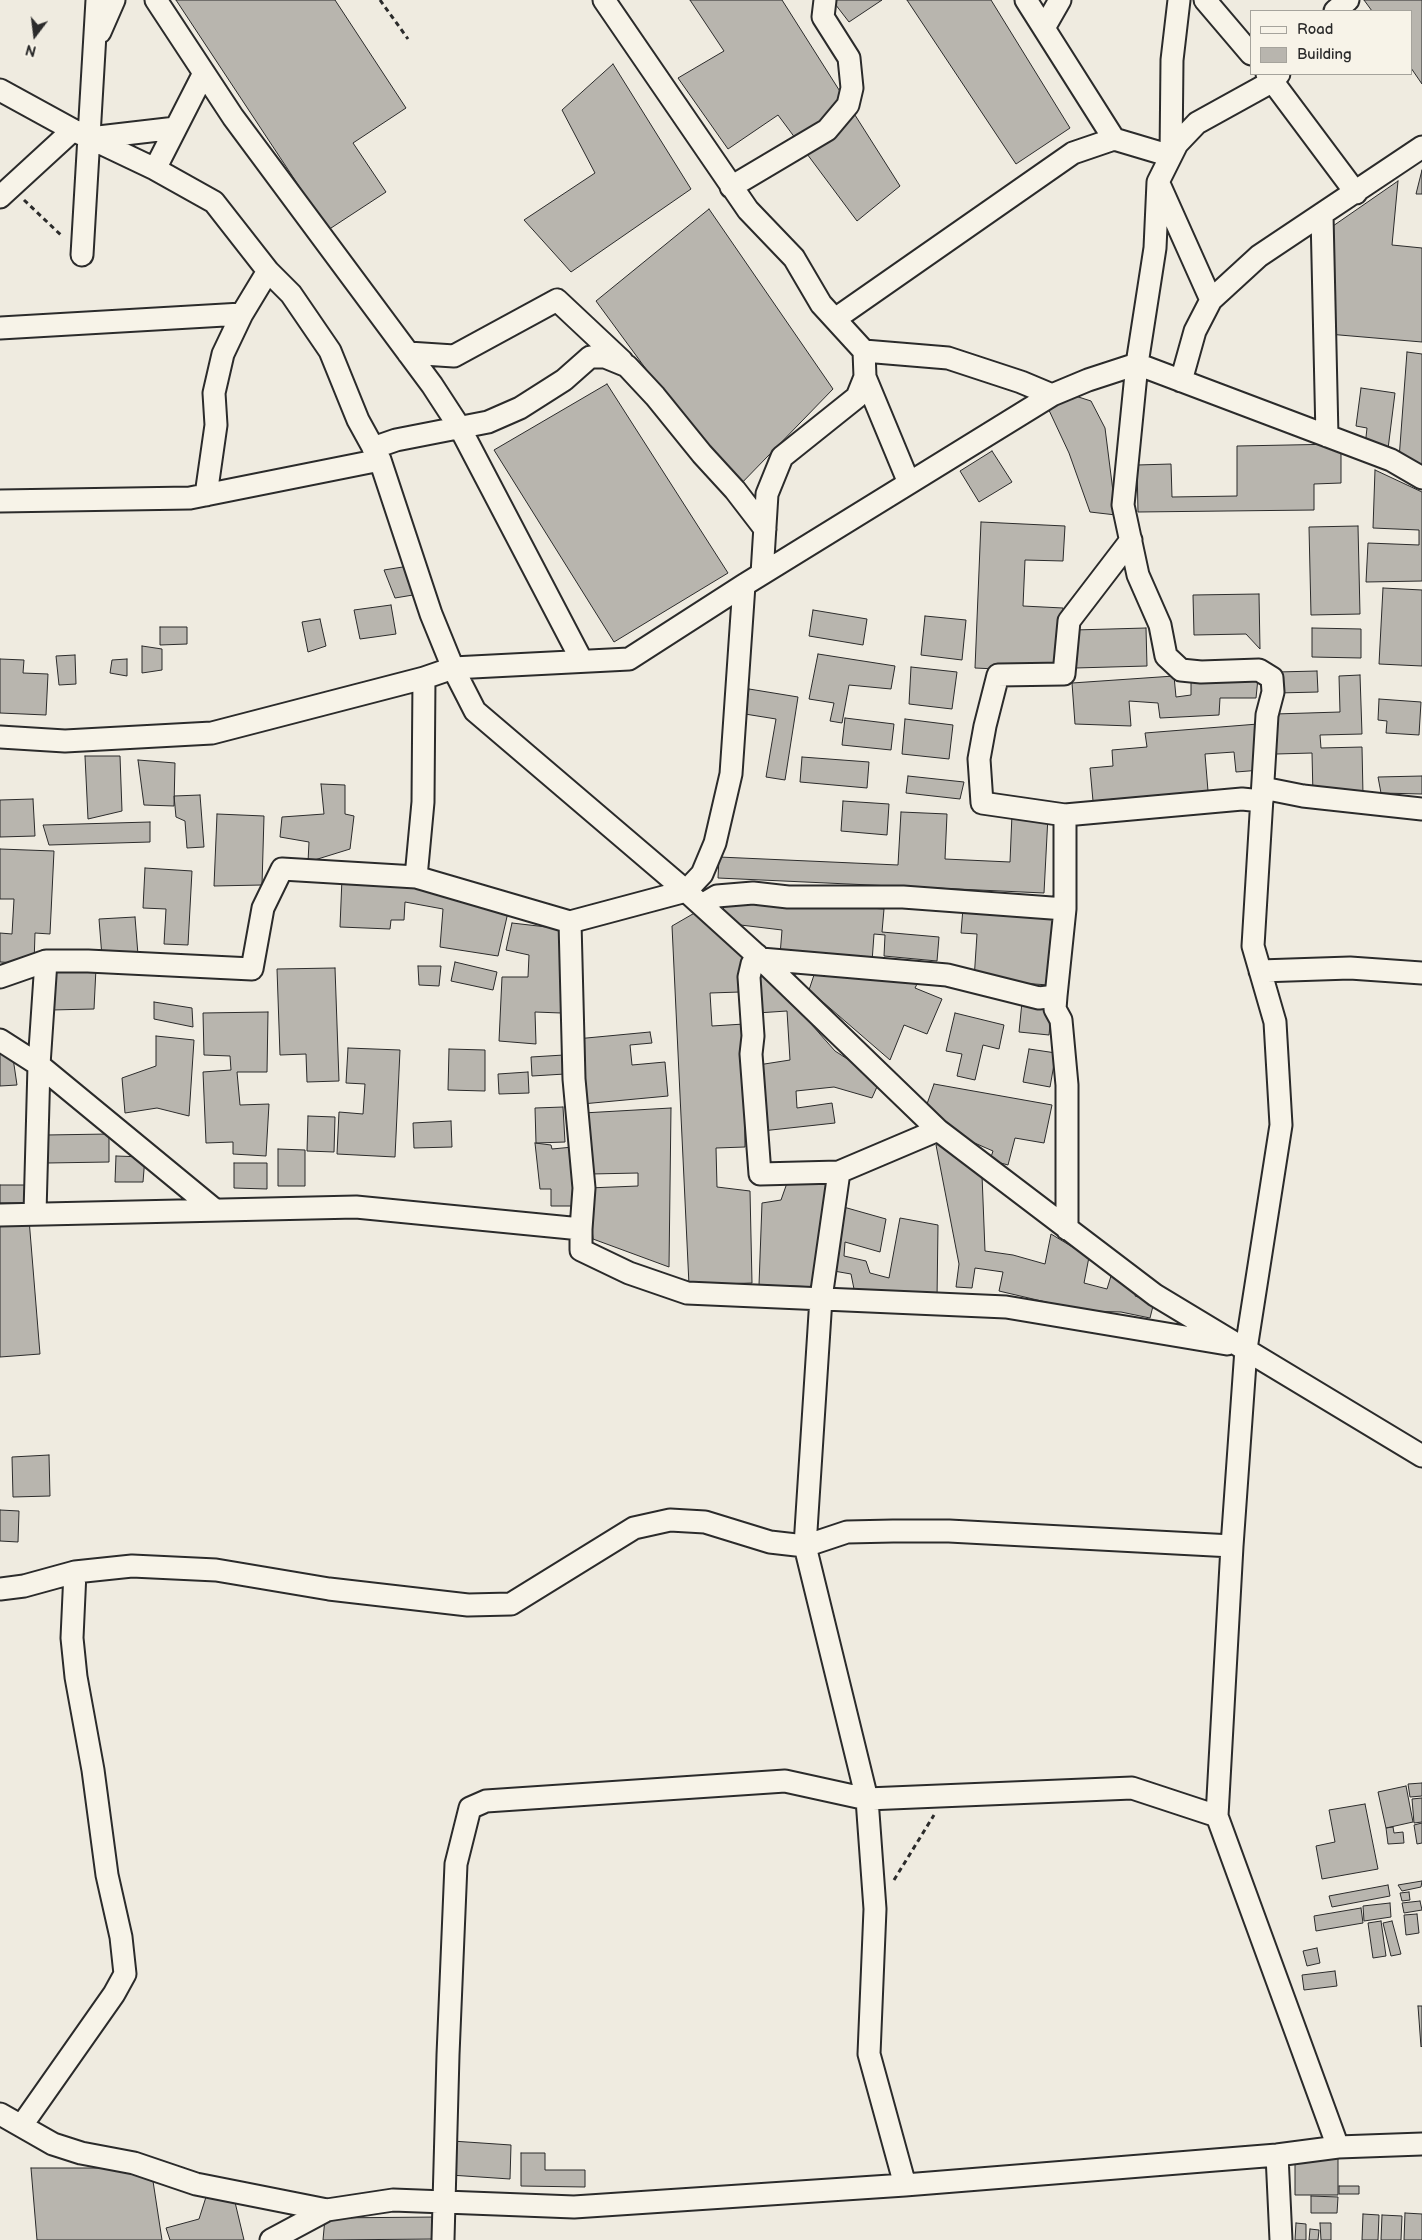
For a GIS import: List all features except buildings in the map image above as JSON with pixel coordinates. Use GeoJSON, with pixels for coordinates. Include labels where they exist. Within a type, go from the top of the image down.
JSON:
{"type":"FeatureCollection","features":[{"type":"Feature","properties":{"kind":"street"},"geometry":{"type":"LineString","coordinates":[[82,254],[81,134],[95,44],[97,0]]}},
{"type":"Feature","properties":{"kind":"street"},"geometry":{"type":"LineString","coordinates":[[95,44],[114,0]]}},
{"type":"Feature","properties":{"kind":"street"},"geometry":{"type":"LineString","coordinates":[[156,0],[233,117],[408,353],[460,428],[582,661]]}},
{"type":"Feature","properties":{"kind":"street"},"geometry":{"type":"LineString","coordinates":[[604,0],[748,210],[794,258],[821,304],[864,351],[865,377],[909,483]]}},
{"type":"Feature","properties":{"kind":"street"},"geometry":{"type":"LineString","coordinates":[[731,187],[827,130],[848,105],[852,88],[849,58],[823,17],[825,0]]}},
{"type":"Feature","properties":{"kind":"street"},"geometry":{"type":"LineString","coordinates":[[1026,0],[1114,139]]}},
{"type":"Feature","properties":{"kind":"street"},"geometry":{"type":"LineString","coordinates":[[1044,28],[1060,0]]}},
{"type":"Feature","properties":{"kind":"street"},"geometry":{"type":"LineString","coordinates":[[1171,156],[1172,60],[1180,0]]}},
{"type":"Feature","properties":{"kind":"street"},"geometry":{"type":"LineString","coordinates":[[1205,0],[1250,53]]}},
{"type":"Feature","properties":{"kind":"street"},"geometry":{"type":"LineString","coordinates":[[1336,10],[1348,0]]}},
{"type":"Feature","properties":{"kind":"street"},"geometry":{"type":"LineString","coordinates":[[155,169],[204,73]]}},
{"type":"Feature","properties":{"kind":"street"},"geometry":{"type":"LineString","coordinates":[[1338,2146],[1217,1816],[1232,1546],[1246,1349],[1282,1125],[1274,1022],[1253,946],[1267,715],[1272,692],[1272,678],[1259,670],[1201,672],[1181,670],[1166,656],[1160,625],[1138,575],[1123,506],[1137,364],[1154,248],[1158,182],[1177,144],[1197,123],[1273,76],[1356,193]]}},
{"type":"Feature","properties":{"kind":"street"},"geometry":{"type":"LineString","coordinates":[[0,90],[81,134],[155,169],[214,202],[268,271],[291,294],[330,351],[358,420],[377,454],[431,614],[453,668],[476,711],[702,905],[759,957],[938,1130],[1155,1295],[1422,1456]]}},
{"type":"Feature","properties":{"kind":"street"},"geometry":{"type":"LineString","coordinates":[[5,192],[81,134],[176,128]]}},
{"type":"Feature","properties":{"kind":"street"},"geometry":{"type":"LineString","coordinates":[[835,319],[1073,153],[1114,139],[1171,156]]}},
{"type":"Feature","properties":{"kind":"street"},"geometry":{"type":"LineString","coordinates":[[1181,381],[1195,331],[1211,300],[1259,256],[1422,148]]}},
{"type":"Feature","properties":{"kind":"street"},"geometry":{"type":"LineString","coordinates":[[1158,182],[1211,300]]}},
{"type":"Feature","properties":{"kind":"street"},"geometry":{"type":"LineString","coordinates":[[1322,215],[1328,436]]}},
{"type":"Feature","properties":{"kind":"street"},"geometry":{"type":"LineString","coordinates":[[206,495],[216,425],[214,393],[223,354],[242,314],[268,271]]}},
{"type":"Feature","properties":{"kind":"street"},"geometry":{"type":"LineString","coordinates":[[408,353],[454,356],[557,300],[627,366],[655,396],[702,454],[735,490],[765,529]]}},
{"type":"Feature","properties":{"kind":"street"},"geometry":{"type":"LineString","coordinates":[[0,328],[242,314]]}},
{"type":"Feature","properties":{"kind":"street"},"geometry":{"type":"LineString","coordinates":[[864,351],[948,358],[1021,382],[1052,395]]}},
{"type":"Feature","properties":{"kind":"street"},"geometry":{"type":"LineString","coordinates":[[0,501],[190,498],[206,495],[377,454],[396,440],[488,422],[520,408],[564,380],[590,357],[605,357],[627,366]]}},
{"type":"Feature","properties":{"kind":"street"},"geometry":{"type":"LineString","coordinates":[[0,737],[65,741],[212,733],[424,678],[453,668],[629,659],[753,579],[1052,395],[1088,380],[1137,364],[1391,460],[1422,478]]}},
{"type":"Feature","properties":{"kind":"street"},"geometry":{"type":"LineString","coordinates":[[0,977],[46,961],[88,961],[252,969],[263,908],[282,869],[416,877],[570,922],[686,891],[702,874],[715,843],[731,774],[753,579],[765,529],[767,494],[782,457],[857,397],[865,377]]}},
{"type":"Feature","properties":{"kind":"street"},"geometry":{"type":"LineString","coordinates":[[1131,540],[1069,621],[1064,674],[998,674],[979,759],[982,803],[1065,815],[1242,799],[1262,794],[1303,796],[1422,809]]}},
{"type":"Feature","properties":{"kind":"street"},"geometry":{"type":"LineString","coordinates":[[416,877],[423,802],[424,678]]}},
{"type":"Feature","properties":{"kind":"street"},"geometry":{"type":"LineString","coordinates":[[1065,815],[1065,909],[1055,1008],[1061,1020],[1067,1086],[1068,1228]]}},
{"type":"Feature","properties":{"kind":"street"},"geometry":{"type":"LineString","coordinates":[[702,905],[716,896],[753,893],[788,897],[903,897],[1065,909]]}},
{"type":"Feature","properties":{"kind":"street"},"geometry":{"type":"LineString","coordinates":[[570,922],[574,1079],[584,1188],[581,1250],[629,1273],[687,1292],[1006,1308],[1214,1340],[1246,1349]]}},
{"type":"Feature","properties":{"kind":"street"},"geometry":{"type":"LineString","coordinates":[[759,957],[947,975],[1039,998],[1056,996]]}},
{"type":"Feature","properties":{"kind":"street"},"geometry":{"type":"LineString","coordinates":[[759,957],[752,964],[749,977],[753,1036],[751,1054],[760,1174],[839,1172],[938,1130]]}},
{"type":"Feature","properties":{"kind":"street"},"geometry":{"type":"LineString","coordinates":[[35,1213],[39,1065],[46,961]]}},
{"type":"Feature","properties":{"kind":"street"},"geometry":{"type":"LineString","coordinates":[[1260,971],[1350,968],[1422,972]]}},
{"type":"Feature","properties":{"kind":"street"},"geometry":{"type":"LineString","coordinates":[[0,1040],[39,1065],[215,1210]]}},
{"type":"Feature","properties":{"kind":"street"},"geometry":{"type":"LineString","coordinates":[[839,1172],[821,1298],[805,1546],[867,1799],[875,1908],[869,2054],[906,2185]]}},
{"type":"Feature","properties":{"kind":"street"},"geometry":{"type":"LineString","coordinates":[[0,1215],[356,1207],[581,1229]]}},
{"type":"Feature","properties":{"kind":"street"},"geometry":{"type":"LineString","coordinates":[[0,1589],[24,1586],[75,1572],[132,1566],[216,1570],[329,1589],[438,1602],[468,1605],[510,1604],[634,1528],[670,1520],[705,1522],[770,1542],[805,1546],[847,1532],[949,1531],[1232,1546]]}},
{"type":"Feature","properties":{"kind":"street"},"geometry":{"type":"LineString","coordinates":[[22,2125],[114,1994],[125,1974],[121,1938],[107,1875],[93,1770],[76,1677],[72,1638],[75,1572]]}},
{"type":"Feature","properties":{"kind":"street"},"geometry":{"type":"LineString","coordinates":[[443,2240],[456,1864],[470,1808],[486,1801],[785,1781],[867,1799],[1132,1788],[1217,1816]]}},
{"type":"Feature","properties":{"kind":"street"},"geometry":{"type":"LineString","coordinates":[[0,2114],[53,2144],[80,2153],[134,2163],[196,2184],[327,2210]]}},
{"type":"Feature","properties":{"kind":"street"},"geometry":{"type":"LineString","coordinates":[[271,2240],[327,2210],[393,2200],[574,2207],[906,2185],[1277,2155],[1338,2146],[1422,2144]]}},
{"type":"Feature","properties":{"kind":"street"},"geometry":{"type":"LineString","coordinates":[[1277,2155],[1282,2240]]}},
{"type":"Feature","properties":{"kind":"path"},"geometry":{"type":"LineString","coordinates":[[380,0],[408,39]]}},
{"type":"Feature","properties":{"kind":"path"},"geometry":{"type":"LineString","coordinates":[[5,192],[82,254]]}},
{"type":"Feature","properties":{"kind":"path"},"geometry":{"type":"LineString","coordinates":[[875,1908],[947,1796]]}}]}
